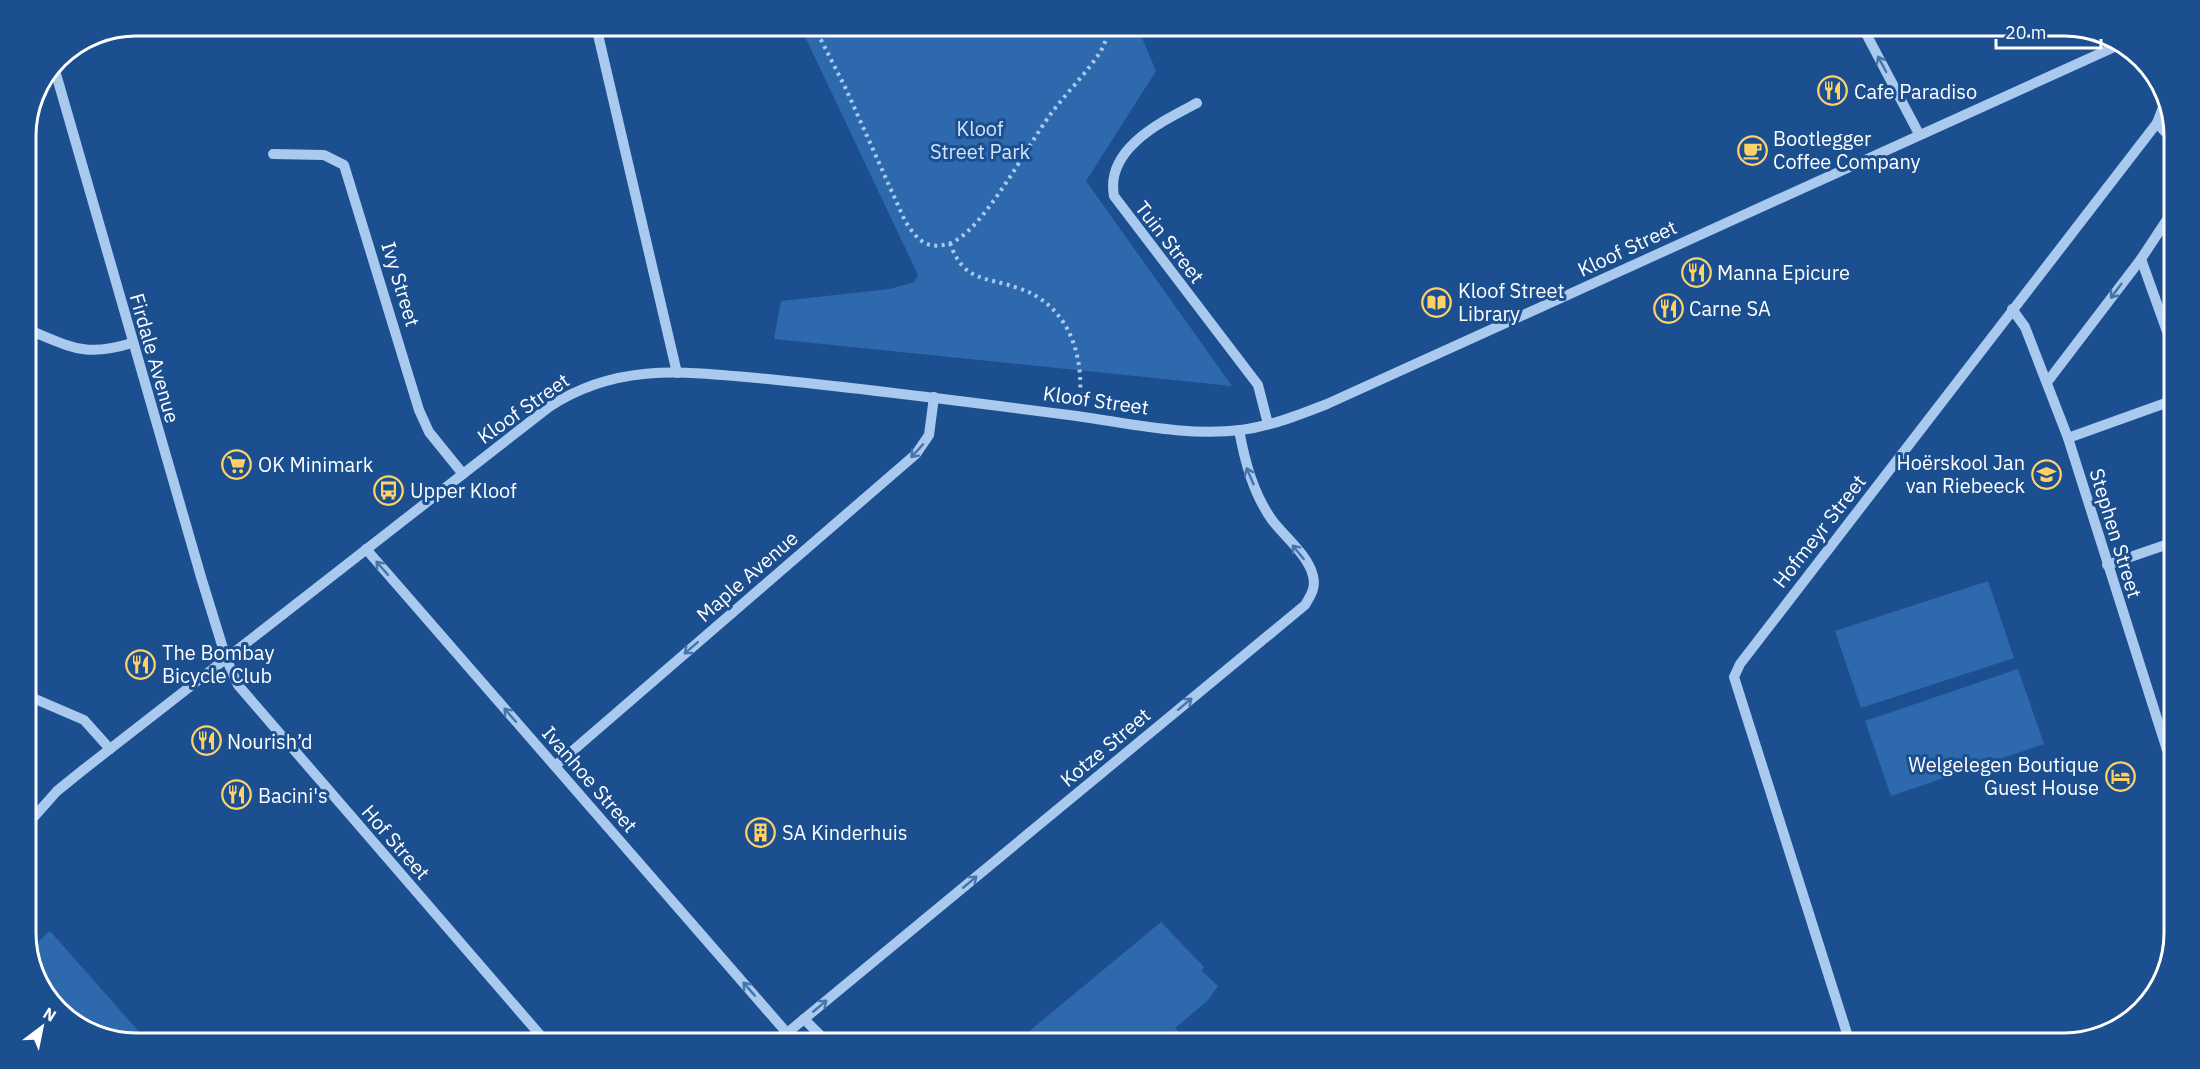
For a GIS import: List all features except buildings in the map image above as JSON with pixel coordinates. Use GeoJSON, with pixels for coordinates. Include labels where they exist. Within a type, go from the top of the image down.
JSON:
{"type":"FeatureCollection","features":[{"type":"Feature","properties":{"kind":"street"},"geometry":{"type":"LineString","coordinates":[[598,36],[677,373]]}},
{"type":"Feature","properties":{"kind":"street"},"geometry":{"type":"LineString","coordinates":[[1867,36],[1919,134]]}},
{"type":"Feature","properties":{"kind":"street","name":"Kloof Street"},"geometry":{"type":"LineString","coordinates":[[36,807],[571,392],[622,375],[677,373],[733,376],[934,397],[1189,430],[1239,430],[1268,424],[1327,404],[2112,48]]}},
{"type":"Feature","properties":{"kind":"street","name":"Firdale Avenue"},"geometry":{"type":"LineString","coordinates":[[56,76],[132,343],[226,658]]}},
{"type":"Feature","properties":{"kind":"street","name":"Tuin Street"},"geometry":{"type":"LineString","coordinates":[[1197,103],[1155,124],[1135,142],[1113,176],[1114,196],[1258,385],[1268,424]]}},
{"type":"Feature","properties":{"kind":"street","name":"Hofmeyr Street"},"geometry":{"type":"LineString","coordinates":[[1847,1033],[1734,677],[1740,664],[2157,123],[2161,112]]}},
{"type":"Feature","properties":{"kind":"street"},"geometry":{"type":"LineString","coordinates":[[2157,123],[2164,131]]}},
{"type":"Feature","properties":{"kind":"street","name":"Ivy Street"},"geometry":{"type":"LineString","coordinates":[[273,154],[324,156],[344,165],[419,410],[429,432],[464,474]]}},
{"type":"Feature","properties":{"kind":"street"},"geometry":{"type":"LineString","coordinates":[[2048,381],[2141,259],[2164,224]]}},
{"type":"Feature","properties":{"kind":"street"},"geometry":{"type":"LineString","coordinates":[[2141,259],[2164,323]]}},
{"type":"Feature","properties":{"kind":"street","name":"Stephen Street"},"geometry":{"type":"LineString","coordinates":[[2012,309],[2025,327],[2048,381],[2164,741]]}},
{"type":"Feature","properties":{"kind":"street"},"geometry":{"type":"LineString","coordinates":[[36,333],[77,349],[93,352],[132,343]]}},
{"type":"Feature","properties":{"kind":"street","name":"Maple Avenue"},"geometry":{"type":"LineString","coordinates":[[555,766],[915,454],[929,435],[934,397]]}},
{"type":"Feature","properties":{"kind":"street"},"geometry":{"type":"LineString","coordinates":[[2068,438],[2164,404]]}},
{"type":"Feature","properties":{"kind":"street","name":"Kotze Street"},"geometry":{"type":"LineString","coordinates":[[787,1033],[1305,605],[1315,589],[1313,574],[1271,519],[1258,494],[1245,464],[1239,430]]}},
{"type":"Feature","properties":{"kind":"street"},"geometry":{"type":"LineString","coordinates":[[2107,565],[2164,545]]}},
{"type":"Feature","properties":{"kind":"street","name":"Ivanhoe Street"},"geometry":{"type":"LineString","coordinates":[[366,549],[787,1033]]}},
{"type":"Feature","properties":{"kind":"street","name":"Hof Street"},"geometry":{"type":"LineString","coordinates":[[226,658],[246,697],[537,1033]]}},
{"type":"Feature","properties":{"kind":"street"},"geometry":{"type":"LineString","coordinates":[[36,699],[84,720],[110,748]]}},
{"type":"Feature","properties":{"kind":"street"},"geometry":{"type":"LineString","coordinates":[[804,1019],[817,1033]]}},
{"type":"Feature","properties":{"kind":"path"},"geometry":{"type":"LineString","coordinates":[[819,36],[846,89],[905,221],[918,241],[928,246],[950,243],[975,223],[1013,172],[1049,117],[1093,62],[1106,36]]}},
{"type":"Feature","properties":{"kind":"path"},"geometry":{"type":"LineString","coordinates":[[950,243],[956,260],[966,272],[980,279],[1019,288],[1033,295],[1048,304],[1063,321],[1074,338],[1079,358],[1081,378],[1079,416]]}},
{"type":"Feature","properties":{"kind":"green space","name":"Kloof Street Park"},"geometry":{"type":"Polygon","coordinates":[[[805,36],[1141,36],[1156,71],[1086,181],[1232,386],[774,339],[781,301],[890,289],[914,282],[918,275],[805,36]]]}},
{"type":"Feature","properties":{"kind":"green space"},"geometry":{"type":"Polygon","coordinates":[[[1988,581],[2014,658],[1861,708],[1835,631],[1988,581]]]}},
{"type":"Feature","properties":{"kind":"green space"},"geometry":{"type":"Polygon","coordinates":[[[2018,669],[2044,744],[1891,796],[1865,721],[2018,669]]]}},
{"type":"Feature","properties":{"kind":"green space"},"geometry":{"type":"Polygon","coordinates":[[[1161,922],[1204,967],[1202,971],[1218,986],[1208,1000],[1175,1028],[1179,1033],[1027,1033],[1161,922]]]}},
{"type":"Feature","properties":{"kind":"green space"},"geometry":{"type":"Polygon","coordinates":[[[50,931],[140,1033],[110,1030],[80,1016],[72,1010],[72,997],[59,997],[53,989],[41,965],[36,943],[50,931]]]}},
{"type":"Feature","properties":{"kind":"place","name":"Cafe Paradiso"},"geometry":{"type":"Point","coordinates":[1833,91]}},
{"type":"Feature","properties":{"kind":"place","name":"Bootlegger Coffee Company"},"geometry":{"type":"Point","coordinates":[1752,150]}},
{"type":"Feature","properties":{"kind":"place","name":"Manna Epicure"},"geometry":{"type":"Point","coordinates":[1696,272]}},
{"type":"Feature","properties":{"kind":"place","name":"Kloof Street Library"},"geometry":{"type":"Point","coordinates":[1437,302]}},
{"type":"Feature","properties":{"kind":"place","name":"Carne SA"},"geometry":{"type":"Point","coordinates":[1668,308]}},
{"type":"Feature","properties":{"kind":"place","name":"OK Minimark"},"geometry":{"type":"Point","coordinates":[237,464]}},
{"type":"Feature","properties":{"kind":"place","name":"Hoërskool Jan van Riebeeck"},"geometry":{"type":"Point","coordinates":[2046,474]}},
{"type":"Feature","properties":{"kind":"place","name":"Upper Kloof"},"geometry":{"type":"Point","coordinates":[389,490]}},
{"type":"Feature","properties":{"kind":"place","name":"The Bombay Bicycle Club"},"geometry":{"type":"Point","coordinates":[141,664]}},
{"type":"Feature","properties":{"kind":"place","name":"Nourish’d"},"geometry":{"type":"Point","coordinates":[206,741]}},
{"type":"Feature","properties":{"kind":"place","name":"Welgelegen Boutique Guest House"},"geometry":{"type":"Point","coordinates":[2120,776]}},
{"type":"Feature","properties":{"kind":"place","name":"Bacini's"},"geometry":{"type":"Point","coordinates":[237,795]}},
{"type":"Feature","properties":{"kind":"place","name":"SA Kinderhuis"},"geometry":{"type":"Point","coordinates":[761,832]}}]}
